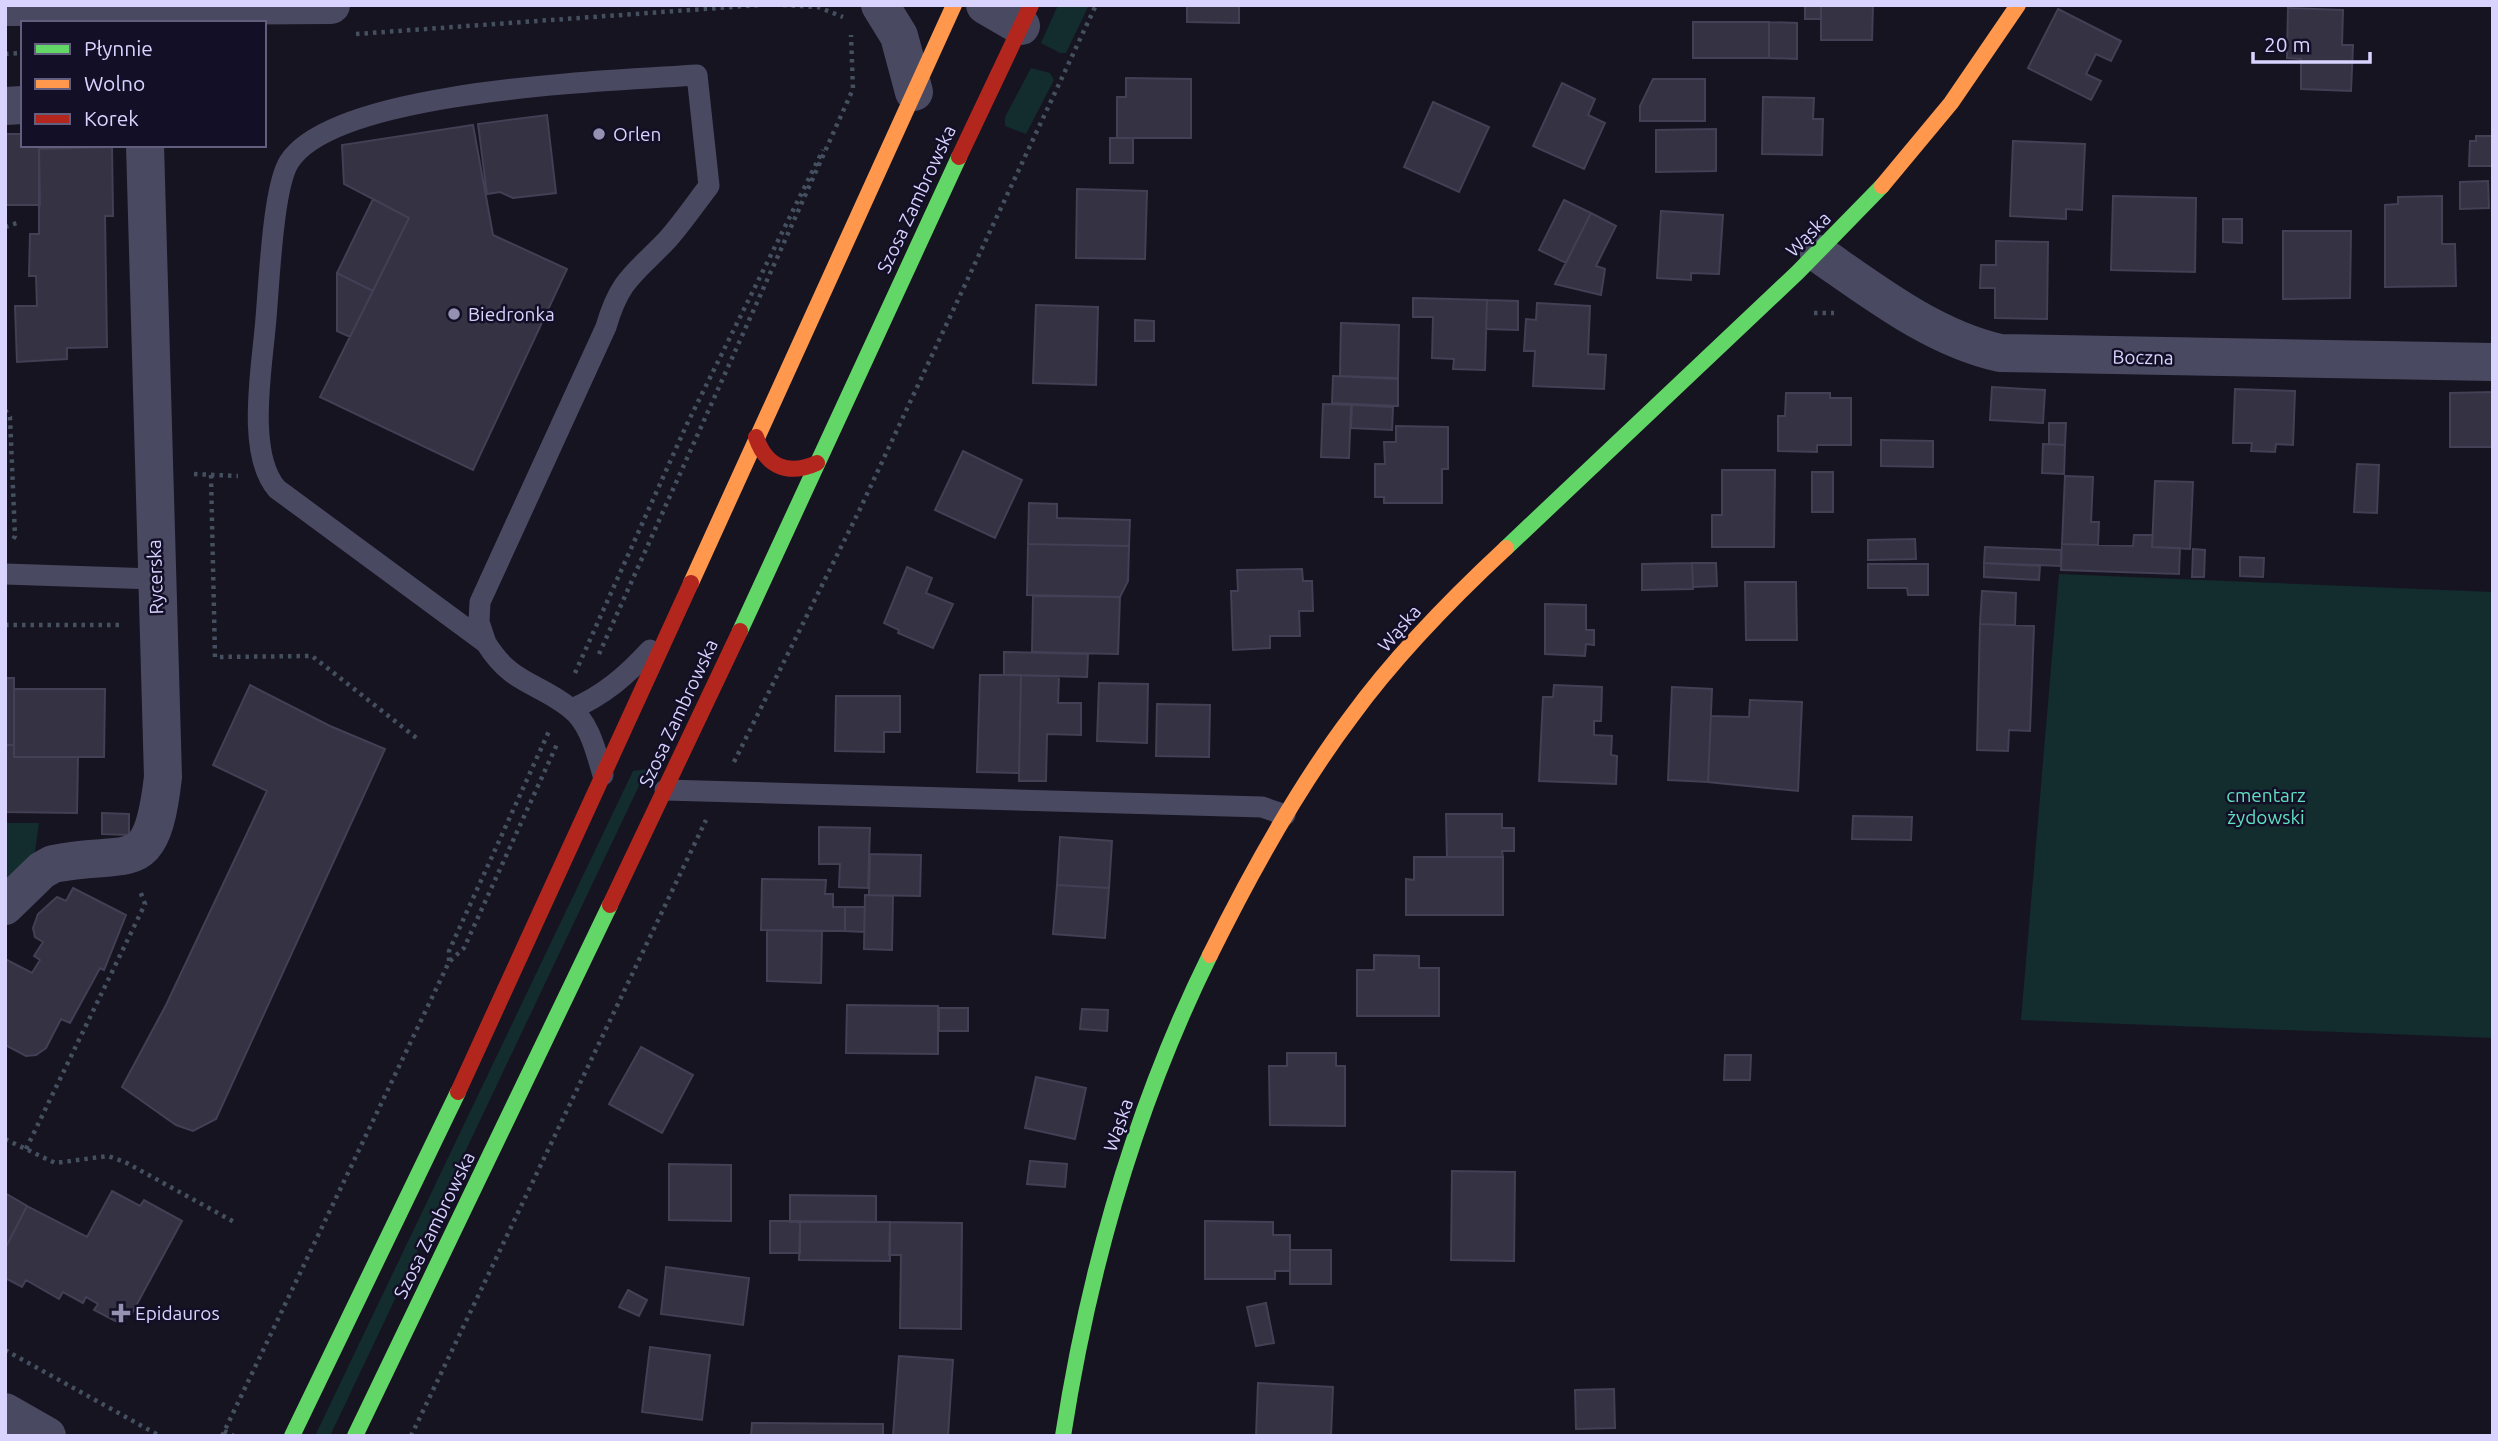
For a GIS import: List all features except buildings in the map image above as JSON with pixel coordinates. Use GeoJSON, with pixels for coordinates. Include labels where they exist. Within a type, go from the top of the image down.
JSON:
{"type":"FeatureCollection","features":[{"type":"Feature","properties":{"kind":"main road","name":"Szosa Zambrowska"},"geometry":{"type":"LineString","coordinates":[[292,1436],[505,994],[954,5]]}},
{"type":"Feature","properties":{"kind":"main road","name":"Wąska"},"geometry":{"type":"LineString","coordinates":[[1063,1436],[1090,1285],[1143,1114],[1206,965],[1285,815],[1367,697],[1432,621],[1477,575],[1819,254],[1882,190],[1984,62],[2018,5]]}},
{"type":"Feature","properties":{"kind":"main road","name":"Szosa Zambrowska"},"geometry":{"type":"LineString","coordinates":[[355,1436],[665,790],[1026,16]]}},
{"type":"Feature","properties":{"kind":"main road"},"geometry":{"type":"LineString","coordinates":[[756,437],[764,458],[773,466],[796,472],[817,463]]}},
{"type":"Feature","properties":{"kind":"street"},"geometry":{"type":"LineString","coordinates":[[880,5],[899,37],[914,92]]}},
{"type":"Feature","properties":{"kind":"street"},"geometry":{"type":"LineString","coordinates":[[985,5],[1026,16]]}},
{"type":"Feature","properties":{"kind":"street"},"geometry":{"type":"LineString","coordinates":[[5,7],[337,20]]}},
{"type":"Feature","properties":{"kind":"street","name":"Rycerska"},"geometry":{"type":"LineString","coordinates":[[130,856],[147,841],[158,818],[163,777],[155,579],[145,147]]}},
{"type":"Feature","properties":{"kind":"street","name":"Boczna"},"geometry":{"type":"LineString","coordinates":[[1819,254],[1907,312],[1961,341],[2000,353],[2493,362]]}},
{"type":"Feature","properties":{"kind":"street"},"geometry":{"type":"LineString","coordinates":[[5,906],[42,870],[52,864],[130,856]]}},
{"type":"Feature","properties":{"kind":"street"},"geometry":{"type":"LineString","coordinates":[[5,1412],[47,1436]]}},
{"type":"Feature","properties":{"kind":"lane"},"geometry":{"type":"LineString","coordinates":[[486,643],[479,622],[480,602],[606,327],[612,305],[631,274],[668,239],[709,186],[697,75],[495,91],[395,108],[338,128],[302,148],[289,161],[282,179],[274,237],[260,384],[260,445],[267,477],[277,489],[486,643],[510,674],[567,706],[592,738],[603,776]]}},
{"type":"Feature","properties":{"kind":"lane"},"geometry":{"type":"LineString","coordinates":[[5,574],[155,579]]}},
{"type":"Feature","properties":{"kind":"lane"},"geometry":{"type":"LineString","coordinates":[[567,706],[599,697],[616,684],[668,631]]}},
{"type":"Feature","properties":{"kind":"lane"},"geometry":{"type":"LineString","coordinates":[[665,790],[1262,807],[1285,815]]}},
{"type":"Feature","properties":{"kind":"path"},"geometry":{"type":"LineString","coordinates":[[337,20],[760,5]]}},
{"type":"Feature","properties":{"kind":"path"},"geometry":{"type":"LineString","coordinates":[[449,962],[449,951],[567,706],[621,610],[853,89],[850,21],[818,7],[783,5]]}},
{"type":"Feature","properties":{"kind":"path"},"geometry":{"type":"LineString","coordinates":[[411,1436],[720,791],[860,509],[1096,5]]}},
{"type":"Feature","properties":{"kind":"path"},"geometry":{"type":"LineString","coordinates":[[234,1436],[223,1434],[449,962],[464,948],[687,424],[853,89]]}},
{"type":"Feature","properties":{"kind":"path"},"geometry":{"type":"LineString","coordinates":[[5,227],[17,223]]}},
{"type":"Feature","properties":{"kind":"path"},"geometry":{"type":"LineString","coordinates":[[1804,316],[1838,313]]}},
{"type":"Feature","properties":{"kind":"path"},"geometry":{"type":"LineString","coordinates":[[5,410],[10,417],[15,536],[12,543],[5,545]]}},
{"type":"Feature","properties":{"kind":"path"},"geometry":{"type":"LineString","coordinates":[[153,473],[267,477]]}},
{"type":"Feature","properties":{"kind":"path"},"geometry":{"type":"LineString","coordinates":[[211,475],[215,657],[312,656],[419,740]]}},
{"type":"Feature","properties":{"kind":"path"},"geometry":{"type":"LineString","coordinates":[[5,625],[123,625],[130,632]]}},
{"type":"Feature","properties":{"kind":"path"},"geometry":{"type":"LineString","coordinates":[[26,1149],[145,904],[130,856]]}},
{"type":"Feature","properties":{"kind":"path"},"geometry":{"type":"LineString","coordinates":[[5,1139],[55,1163],[108,1156],[125,1162],[236,1223]]}},
{"type":"Feature","properties":{"kind":"path"},"geometry":{"type":"LineString","coordinates":[[5,1350],[160,1436]]}},
{"type":"Feature","properties":{"kind":"green space"},"geometry":{"type":"Polygon","coordinates":[[[1058,5],[1089,5],[1066,53],[1060,53],[1041,43],[1058,5]]]}},
{"type":"Feature","properties":{"kind":"green space"},"geometry":{"type":"Polygon","coordinates":[[[1031,68],[1050,73],[1054,80],[1026,134],[1005,126],[1005,117],[1031,68]]]}},
{"type":"Feature","properties":{"kind":"green space","name":"cmentarz żydowski"},"geometry":{"type":"Polygon","coordinates":[[[2059,574],[2493,592],[2493,1038],[2021,1020],[2059,574]]]}},
{"type":"Feature","properties":{"kind":"green space"},"geometry":{"type":"Polygon","coordinates":[[[647,769],[330,1436],[315,1436],[633,771],[647,769]]]}},
{"type":"Feature","properties":{"kind":"green space"},"geometry":{"type":"Polygon","coordinates":[[[5,823],[39,823],[35,851],[5,883],[5,823]]]}},
{"type":"Feature","properties":{"kind":"traffic: fast"},"geometry":{"type":"LineString","coordinates":[[740,631],[959,157]]}},
{"type":"Feature","properties":{"kind":"traffic: fast"},"geometry":{"type":"LineString","coordinates":[[1506,548],[1798,272],[1882,186]]}},
{"type":"Feature","properties":{"kind":"traffic: fast"},"geometry":{"type":"LineString","coordinates":[[355,1436],[610,905]]}},
{"type":"Feature","properties":{"kind":"traffic: fast"},"geometry":{"type":"LineString","coordinates":[[1063,1436],[1086,1311],[1118,1190],[1159,1071],[1210,955]]}},
{"type":"Feature","properties":{"kind":"traffic: fast"},"geometry":{"type":"LineString","coordinates":[[292,1436],[458,1092]]}},
{"type":"Feature","properties":{"kind":"traffic: slow"},"geometry":{"type":"LineString","coordinates":[[691,583],[954,5]]}},
{"type":"Feature","properties":{"kind":"traffic: slow"},"geometry":{"type":"LineString","coordinates":[[1882,186],[1951,103],[2018,5]]}},
{"type":"Feature","properties":{"kind":"traffic: slow"},"geometry":{"type":"LineString","coordinates":[[1210,955],[1275,832],[1351,717],[1424,629],[1506,548]]}},
{"type":"Feature","properties":{"kind":"traffic: jam"},"geometry":{"type":"LineString","coordinates":[[959,157],[1031,5]]}},
{"type":"Feature","properties":{"kind":"traffic: jam"},"geometry":{"type":"LineString","coordinates":[[756,437],[766,456],[779,466],[797,469],[817,463]]}},
{"type":"Feature","properties":{"kind":"traffic: jam"},"geometry":{"type":"LineString","coordinates":[[458,1092],[691,583]]}},
{"type":"Feature","properties":{"kind":"traffic: jam"},"geometry":{"type":"LineString","coordinates":[[610,905],[740,631]]}},
{"type":"Feature","properties":{"kind":"place","name":"Orlen"},"geometry":{"type":"Point","coordinates":[599,134]}},
{"type":"Feature","properties":{"kind":"place","name":"Biedronka"},"geometry":{"type":"Point","coordinates":[454,314]}},
{"type":"Feature","properties":{"kind":"place","name":"Epidauros"},"geometry":{"type":"Point","coordinates":[121,1313]}}]}
